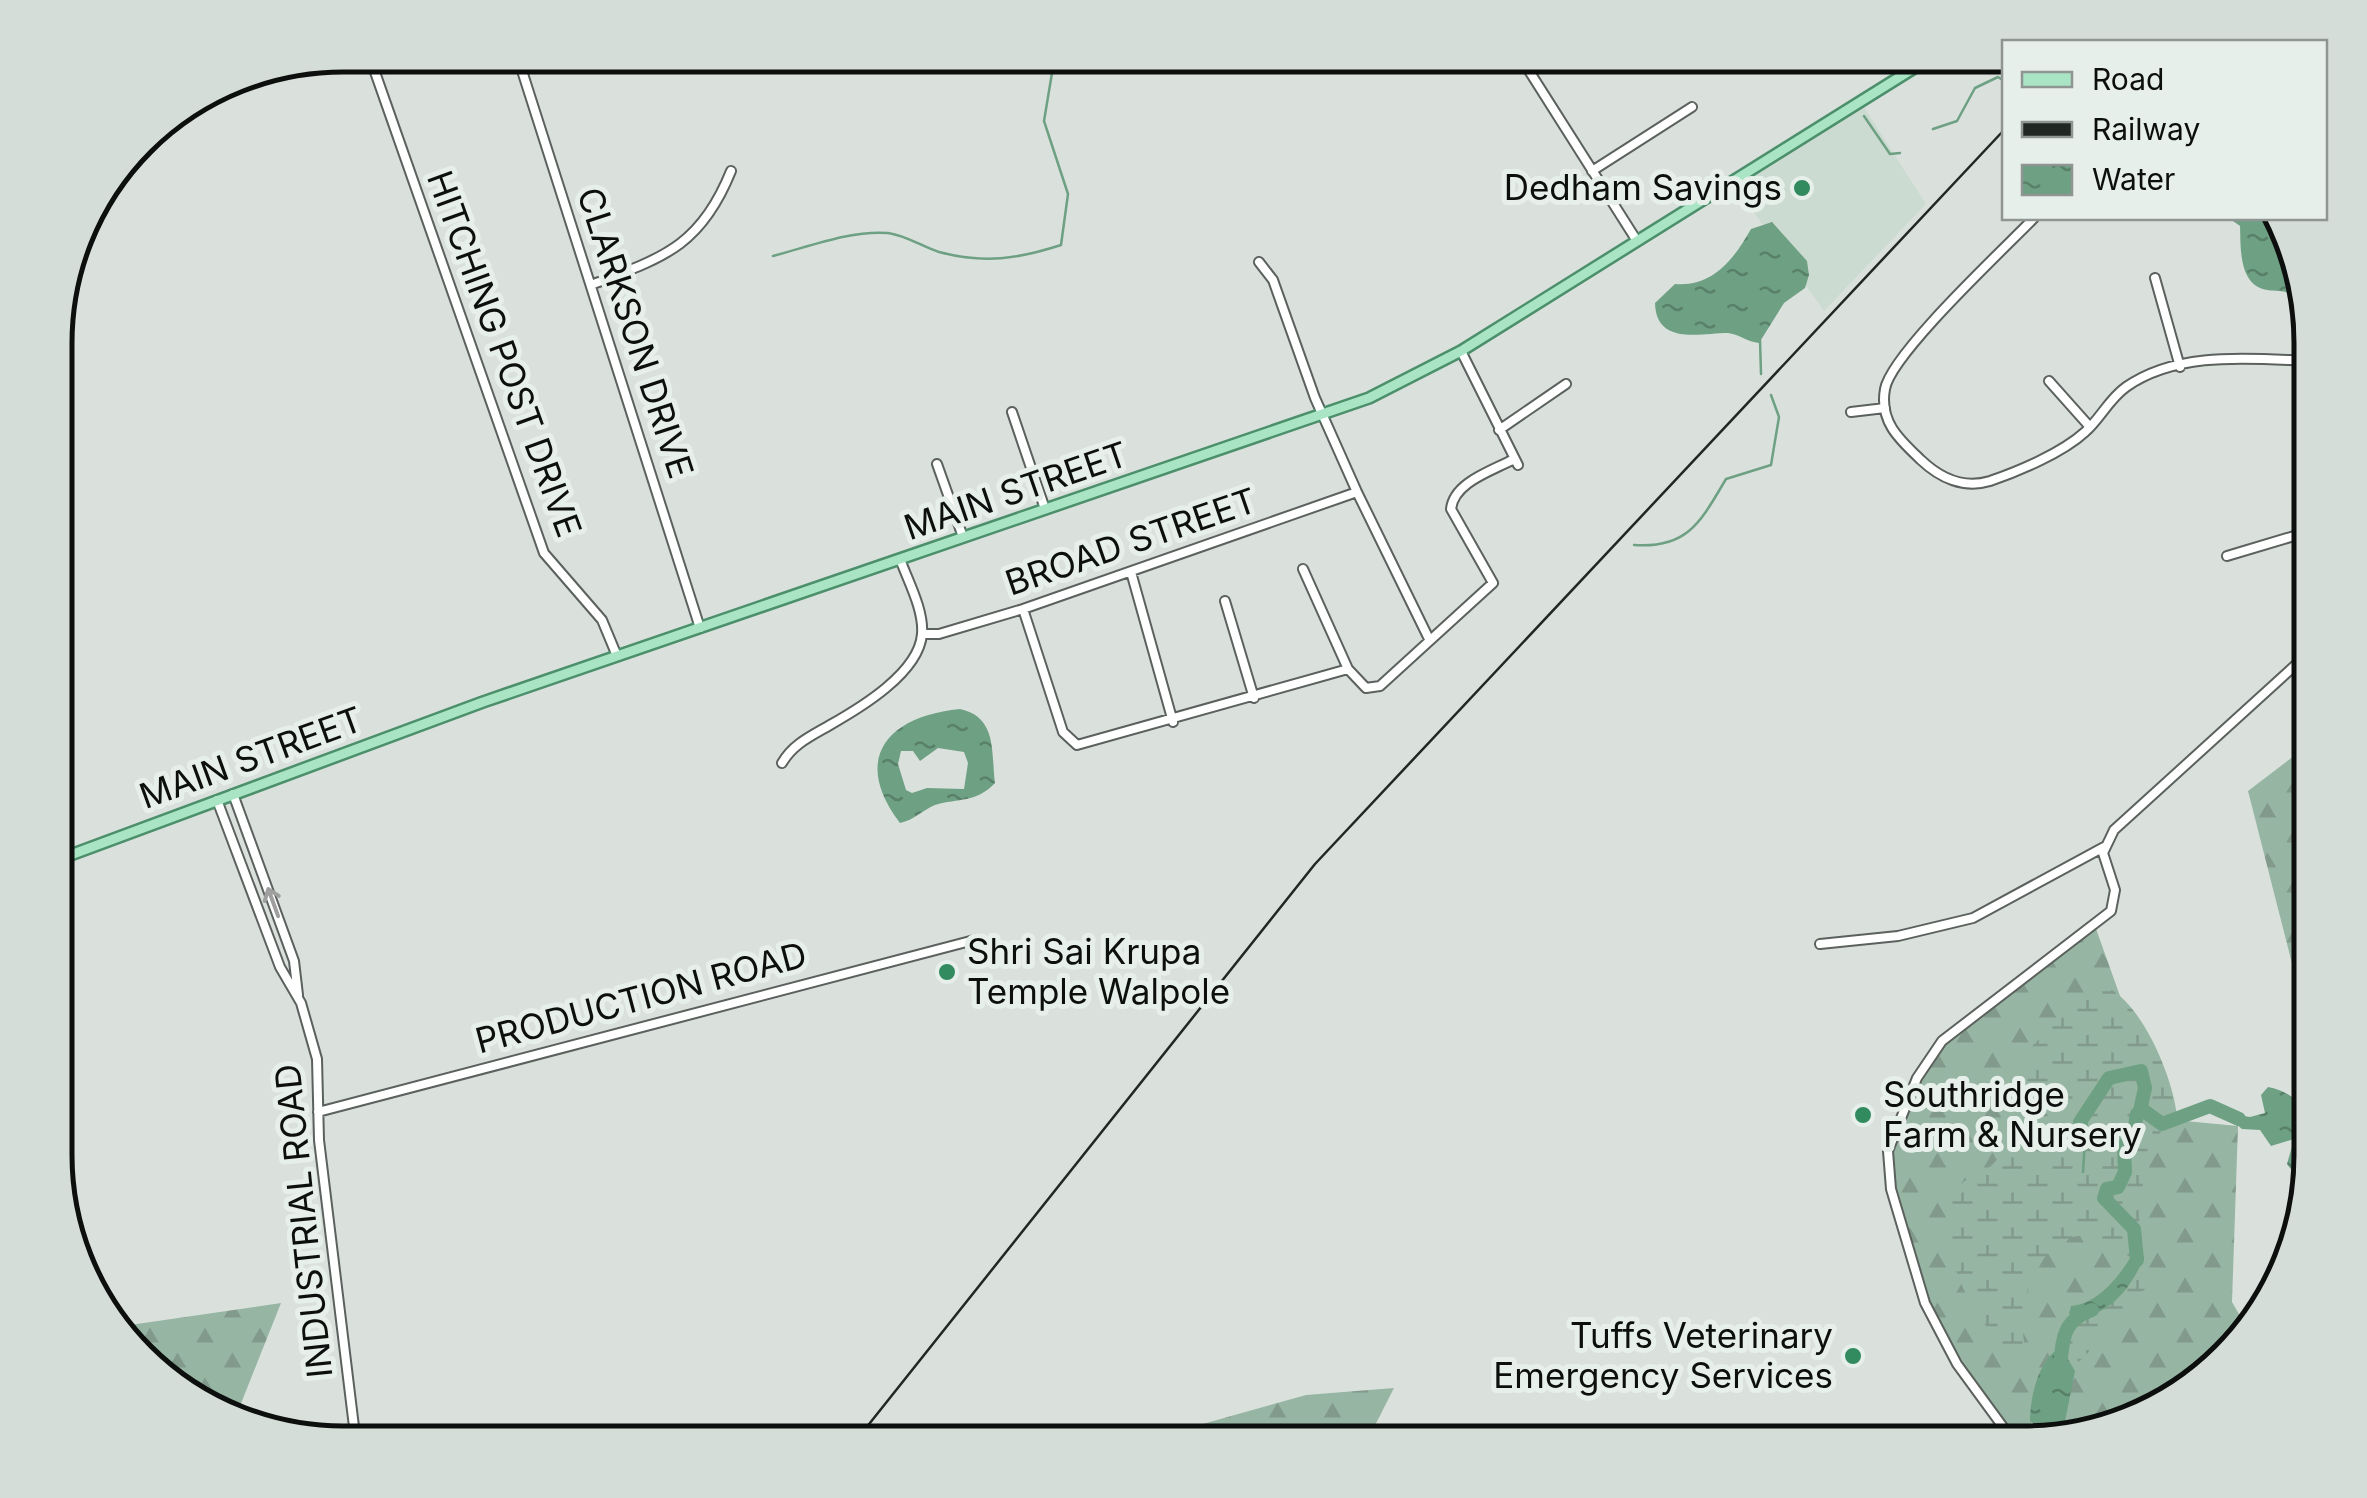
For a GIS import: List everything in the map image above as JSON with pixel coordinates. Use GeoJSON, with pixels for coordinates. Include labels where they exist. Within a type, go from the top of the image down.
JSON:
{"type":"FeatureCollection","features":[{"type":"Feature","properties":{"kind":"main road","name":"MAIN STREET"},"geometry":{"type":"LineString","coordinates":[[72,855],[617,656],[1322,416],[1391,388],[1461,351],[1908,72]]}},
{"type":"Feature","properties":{"kind":"street","name":"HITCHING POST DRIVE"},"geometry":{"type":"LineString","coordinates":[[374,72],[544,552],[602,620],[617,656]]}},
{"type":"Feature","properties":{"kind":"street","name":"CLARKSON DRIVE"},"geometry":{"type":"LineString","coordinates":[[522,72],[700,628]]}},
{"type":"Feature","properties":{"kind":"street"},"geometry":{"type":"LineString","coordinates":[[1529,72],[1637,240]]}},
{"type":"Feature","properties":{"kind":"street"},"geometry":{"type":"LineString","coordinates":[[1592,171],[1692,107]]}},
{"type":"Feature","properties":{"kind":"street"},"geometry":{"type":"LineString","coordinates":[[591,285],[655,263],[677,250],[723,191],[732,170]]}},
{"type":"Feature","properties":{"kind":"street"},"geometry":{"type":"LineString","coordinates":[[2032,220],[1900,362],[1886,384],[1884,408],[1891,430],[1932,470],[1969,484],[1994,480],[2064,446],[2090,427],[2126,387],[2180,368],[2240,355],[2294,360]]}},
{"type":"Feature","properties":{"kind":"street"},"geometry":{"type":"LineString","coordinates":[[1259,262],[1273,280],[1322,416],[1356,492],[1429,640]]}},
{"type":"Feature","properties":{"kind":"street"},"geometry":{"type":"LineString","coordinates":[[2155,278],[2180,368]]}},
{"type":"Feature","properties":{"kind":"street"},"geometry":{"type":"LineString","coordinates":[[1303,569],[1348,669],[1358,684],[1370,689],[1384,682],[1493,583],[1451,510],[1452,498],[1464,485],[1516,462],[1461,351]]}},
{"type":"Feature","properties":{"kind":"street"},"geometry":{"type":"LineString","coordinates":[[2049,382],[2090,427]]}},
{"type":"Feature","properties":{"kind":"street"},"geometry":{"type":"LineString","coordinates":[[1499,430],[1566,384]]}},
{"type":"Feature","properties":{"kind":"street"},"geometry":{"type":"LineString","coordinates":[[1851,412],[1884,408]]}},
{"type":"Feature","properties":{"kind":"street"},"geometry":{"type":"LineString","coordinates":[[1012,412],[1045,510]]}},
{"type":"Feature","properties":{"kind":"street"},"geometry":{"type":"LineString","coordinates":[[937,464],[963,537]]}},
{"type":"Feature","properties":{"kind":"street","name":"BROAD STREET"},"geometry":{"type":"LineString","coordinates":[[922,634],[939,634],[1023,609],[1356,492]]}},
{"type":"Feature","properties":{"kind":"street"},"geometry":{"type":"LineString","coordinates":[[2226,556],[2294,536]]}},
{"type":"Feature","properties":{"kind":"street"},"geometry":{"type":"LineString","coordinates":[[782,764],[792,749],[884,686],[908,663],[922,634],[900,559]]}},
{"type":"Feature","properties":{"kind":"street"},"geometry":{"type":"LineString","coordinates":[[1131,572],[1172,722]]}},
{"type":"Feature","properties":{"kind":"street"},"geometry":{"type":"LineString","coordinates":[[1225,602],[1254,698]]}},
{"type":"Feature","properties":{"kind":"street"},"geometry":{"type":"LineString","coordinates":[[1023,609],[1064,732],[1077,745],[1172,722],[1348,669]]}},
{"type":"Feature","properties":{"kind":"street"},"geometry":{"type":"LineString","coordinates":[[1820,944],[1898,936],[1974,918],[2104,847],[2130,815],[2294,667]]}},
{"type":"Feature","properties":{"kind":"street","name":"INDUSTRIAL ROAD"},"geometry":{"type":"LineString","coordinates":[[233,794],[294,961],[298,995],[317,1059],[318,1112],[354,1426]]}},
{"type":"Feature","properties":{"kind":"street","name":"INDUSTRIAL ROAD"},"geometry":{"type":"LineString","coordinates":[[217,800],[280,967],[298,995]]}},
{"type":"Feature","properties":{"kind":"street"},"geometry":{"type":"LineString","coordinates":[[2002,1425],[1957,1364],[1931,1316],[1891,1189],[1888,1151],[1917,1078],[1942,1042],[2110,911],[2115,890],[2104,847]]}},
{"type":"Feature","properties":{"kind":"street","name":"PRODUCTION ROAD"},"geometry":{"type":"LineString","coordinates":[[318,1112],[978,939]]}},
{"type":"Feature","properties":{"kind":"shaded area"},"geometry":{"type":"Polygon","coordinates":[[[1864,107],[1926,204],[1824,311],[1736,187],[1864,107]]]}},
{"type":"Feature","properties":{"kind":"green space"},"geometry":{"type":"Polygon","coordinates":[[[2294,756],[2294,971],[2248,791],[2294,756]]]}},
{"type":"Feature","properties":{"kind":"green space"},"geometry":{"type":"Polygon","coordinates":[[[2095,926],[2164,1119],[2238,1126],[2232,1302],[2238,1321],[2189,1370],[2144,1398],[2111,1411],[2042,1425],[2002,1425],[1936,1327],[1891,1189],[1892,1138],[1933,1052],[2095,926]]]}},
{"type":"Feature","properties":{"kind":"green space"},"geometry":{"type":"Polygon","coordinates":[[[2110,989],[2134,1012],[2155,1045],[2170,1083],[2177,1116],[2162,1131],[2146,1166],[2139,1226],[2128,1265],[2105,1243],[2084,1236],[2064,1240],[2047,1254],[2034,1274],[2026,1299],[2026,1351],[2022,1356],[2005,1346],[1975,1310],[1954,1263],[1948,1217],[1957,1189],[1988,1168],[2013,1141],[2006,1107],[2028,1076],[2030,1048],[2084,996],[2110,989]]]}},
{"type":"Feature","properties":{"kind":"green space"},"geometry":{"type":"Polygon","coordinates":[[[2140,1266],[2147,1276],[2145,1289],[2075,1371],[2065,1354],[2070,1324],[2110,1306],[2125,1278],[2140,1266]]]}},
{"type":"Feature","properties":{"kind":"green space"},"geometry":{"type":"Polygon","coordinates":[[[281,1303],[240,1405],[178,1370],[133,1324],[281,1303]]]}},
{"type":"Feature","properties":{"kind":"green space"},"geometry":{"type":"Polygon","coordinates":[[[1394,1388],[1375,1425],[1197,1425],[1306,1395],[1394,1388]]]}},
{"type":"Feature","properties":{"kind":"water"},"geometry":{"type":"Polygon","coordinates":[[[2232,220],[2265,220],[2290,294],[2258,287],[2251,281],[2241,254],[2240,226],[2232,220]]]}},
{"type":"Feature","properties":{"kind":"water"},"geometry":{"type":"Polygon","coordinates":[[[1772,222],[1807,261],[1809,275],[1805,288],[1784,303],[1759,343],[1728,333],[1682,334],[1663,326],[1655,303],[1675,284],[1711,276],[1730,260],[1751,229],[1772,222]]]}},
{"type":"Feature","properties":{"kind":"water"},"geometry":{"type":"Polygon","coordinates":[[[960,709],[981,720],[990,738],[995,783],[974,797],[935,805],[900,823],[878,779],[878,761],[884,745],[896,731],[934,713],[960,709]],[[938,748],[920,761],[913,751],[901,751],[898,764],[906,790],[912,793],[927,788],[964,789],[968,763],[964,752],[938,748]]]}},
{"type":"Feature","properties":{"kind":"water"},"geometry":{"type":"Polygon","coordinates":[[[2268,1087],[2294,1100],[2294,1139],[2271,1146],[2260,1130],[2242,1129],[2223,1113],[2250,1117],[2265,1113],[2261,1095],[2268,1087]]]}},
{"type":"Feature","properties":{"kind":"water"},"geometry":{"type":"Polygon","coordinates":[[[2294,1139],[2294,1173],[2287,1164],[2294,1139]]]}},
{"type":"Feature","properties":{"kind":"water"},"geometry":{"type":"Polygon","coordinates":[[[2138,1244],[2144,1257],[2125,1291],[2094,1314],[2069,1314],[2071,1306],[2092,1299],[2111,1284],[2138,1244]]]}},
{"type":"Feature","properties":{"kind":"water"},"geometry":{"type":"Polygon","coordinates":[[[2055,1351],[2065,1354],[2075,1371],[2065,1422],[2035,1425],[2030,1421],[2031,1403],[2055,1351]]]}},
{"type":"Feature","properties":{"kind":"waterway"},"geometry":{"type":"LineString","coordinates":[[773,256],[874,233],[894,234],[939,252],[986,259],[1015,257],[1061,245],[1068,194],[1044,121],[1052,72]]}},
{"type":"Feature","properties":{"kind":"waterway"},"geometry":{"type":"LineString","coordinates":[[1933,129],[1957,121],[1975,88],[1998,77],[2002,80]]}},
{"type":"Feature","properties":{"kind":"waterway"},"geometry":{"type":"LineString","coordinates":[[1864,116],[1890,154],[1900,153]]}},
{"type":"Feature","properties":{"kind":"waterway"},"geometry":{"type":"LineString","coordinates":[[1760,340],[1761,374]]}},
{"type":"Feature","properties":{"kind":"waterway"},"geometry":{"type":"LineString","coordinates":[[1634,545],[1652,545],[1680,537],[1709,508],[1726,479],[1771,465],[1779,417],[1771,395]]}},
{"type":"Feature","properties":{"kind":"waterway"},"geometry":{"type":"LineString","coordinates":[[2085,1140],[2080,1122],[2109,1078],[2141,1071],[2145,1088],[2140,1111]]}},
{"type":"Feature","properties":{"kind":"waterway"},"geometry":{"type":"LineString","coordinates":[[2137,1260],[2134,1229],[2104,1198],[2107,1189],[2118,1187],[2125,1172],[2124,1145],[2133,1137],[2137,1114],[2144,1111],[2162,1124],[2210,1106],[2239,1119]]}},
{"type":"Feature","properties":{"kind":"waterway"},"geometry":{"type":"LineString","coordinates":[[2083,1172],[2085,1140]]}},
{"type":"Feature","properties":{"kind":"waterway"},"geometry":{"type":"LineString","coordinates":[[2060,1368],[2069,1325],[2092,1310]]}},
{"type":"Feature","properties":{"kind":"railway"},"geometry":{"type":"LineString","coordinates":[[868,1426],[1315,864],[2002,132]]}},
{"type":"Feature","properties":{"kind":"place","name":"Dedham Savings"},"geometry":{"type":"Point","coordinates":[1802,188]}},
{"type":"Feature","properties":{"kind":"place","name":"Shri Sai Krupa Temple Walpole"},"geometry":{"type":"Point","coordinates":[947,972]}},
{"type":"Feature","properties":{"kind":"place","name":"Southridge Farm & Nursery"},"geometry":{"type":"Point","coordinates":[1863,1115]}},
{"type":"Feature","properties":{"kind":"place","name":"Tuffs Veterinary Emergency Services"},"geometry":{"type":"Point","coordinates":[1853,1356]}}]}
